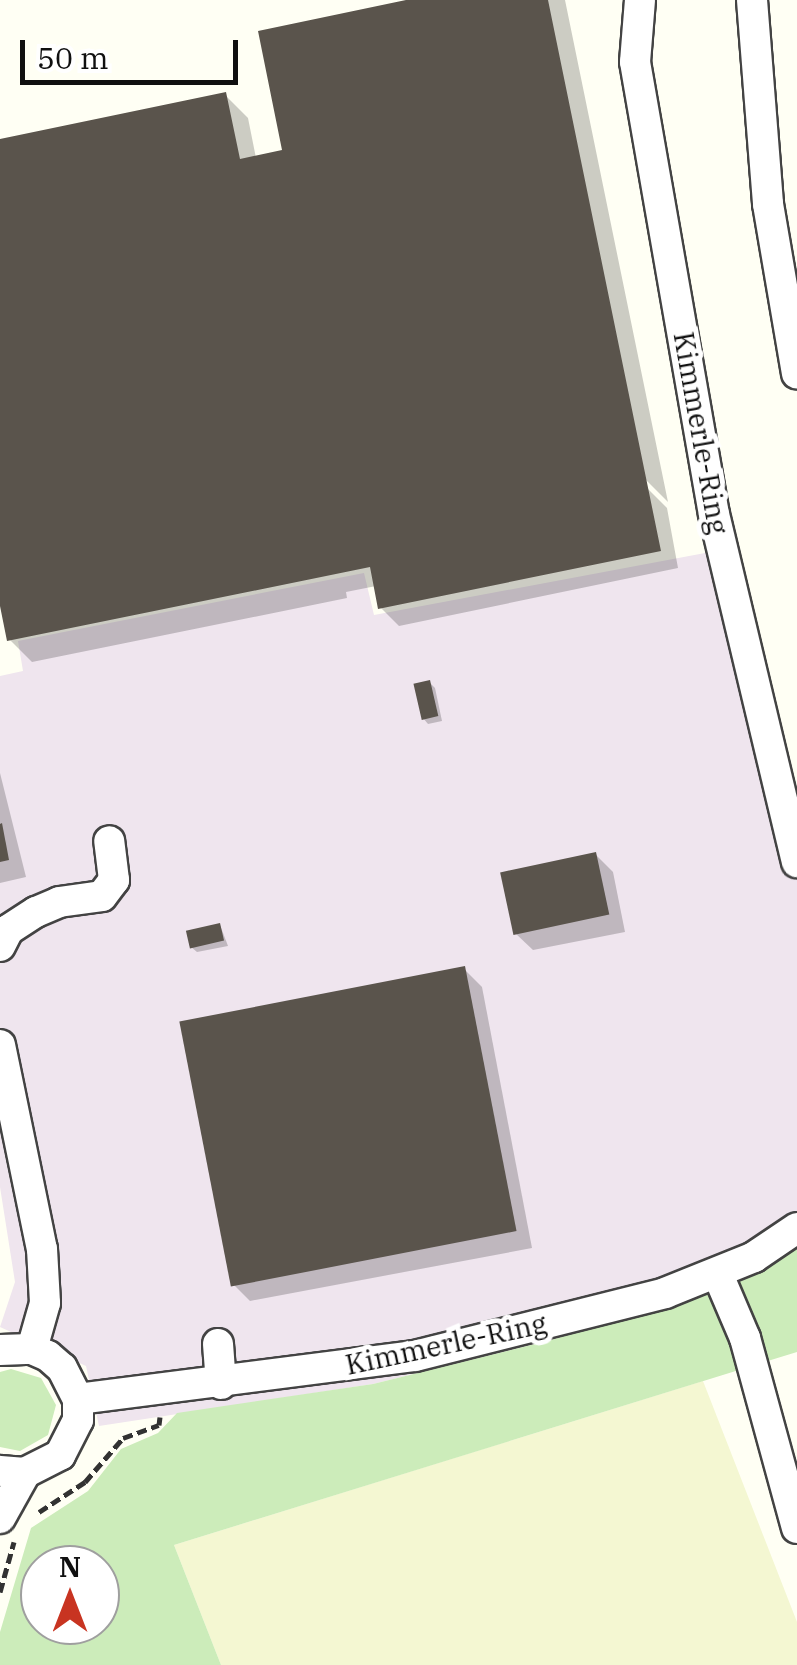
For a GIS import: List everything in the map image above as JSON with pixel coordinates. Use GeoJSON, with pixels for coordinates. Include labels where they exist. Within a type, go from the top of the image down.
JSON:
{"type":"FeatureCollection","features":[{"type":"Feature","properties":{"kind":"street","name":"Kimmerle-Ring"},"geometry":{"type":"LineString","coordinates":[[640,0],[635,62],[714,514],[797,862]]}},
{"type":"Feature","properties":{"kind":"street"},"geometry":{"type":"LineString","coordinates":[[752,0],[768,204],[797,374]]}},
{"type":"Feature","properties":{"kind":"street"},"geometry":{"type":"LineString","coordinates":[[0,946],[8,930],[36,912],[72,900],[102,896],[114,880],[109,841]]}},
{"type":"Feature","properties":{"kind":"street"},"geometry":{"type":"LineString","coordinates":[[0,1045],[42,1249],[46,1303],[32,1349]]}},
{"type":"Feature","properties":{"kind":"street","name":"Kimmerle-Ring"},"geometry":{"type":"LineString","coordinates":[[78,1400],[416,1356],[665,1293],[754,1257],[797,1228]]}},
{"type":"Feature","properties":{"kind":"street"},"geometry":{"type":"LineString","coordinates":[[722,1284],[751,1357],[797,1528]]}},
{"type":"Feature","properties":{"kind":"street"},"geometry":{"type":"LineString","coordinates":[[218,1344],[221,1384]]}},
{"type":"Feature","properties":{"kind":"street"},"geometry":{"type":"LineString","coordinates":[[0,1350],[32,1349],[62,1368],[78,1400],[78,1420],[60,1455],[12,1472],[14,1524]]}},
{"type":"Feature","properties":{"kind":"path"},"geometry":{"type":"LineString","coordinates":[[0,1592],[14,1524],[85,1482],[123,1438],[159,1424],[163,1390]]}},
{"type":"Feature","properties":{"kind":"shaded area"},"geometry":{"type":"Polygon","coordinates":[[[737,547],[797,792],[797,1243],[763,1265],[680,1304],[547,1341],[373,1384],[99,1426],[86,1366],[0,1327],[15,1282],[0,1187],[0,676],[23,671],[18,641],[364,573],[374,615],[737,547]]]}},
{"type":"Feature","properties":{"kind":"green space"},"geometry":{"type":"Polygon","coordinates":[[[797,1243],[797,1352],[174,1545],[221,1665],[0,1665],[0,1632],[20,1565],[20,1645],[120,1645],[120,1545],[26,1545],[31,1528],[88,1491],[121,1449],[158,1433],[177,1413],[373,1384],[680,1304],[763,1265],[797,1243]]]}},
{"type":"Feature","properties":{"kind":"green space"},"geometry":{"type":"Polygon","coordinates":[[[11,1369],[41,1378],[56,1405],[48,1435],[20,1451],[0,1447],[0,1372],[11,1369]]]}},
{"type":"Feature","properties":{"kind":"green space"},"geometry":{"type":"Polygon","coordinates":[[[703,1381],[797,1622],[797,1665],[221,1665],[174,1545],[703,1381]]]}},
{"type":"Feature","properties":{"kind":"building"},"geometry":{"type":"Polygon","coordinates":[[[406,0],[548,0],[661,551],[378,609],[370,567],[7,641],[0,606],[0,139],[226,92],[240,159],[282,150],[258,31],[406,0]]]}},
{"type":"Feature","properties":{"kind":"building"},"geometry":{"type":"Polygon","coordinates":[[[430,680],[438,716],[422,720],[413,684],[430,680]]]}},
{"type":"Feature","properties":{"kind":"building"},"geometry":{"type":"Polygon","coordinates":[[[0,824],[9,860],[0,862],[0,824]]]}},
{"type":"Feature","properties":{"kind":"building"},"geometry":{"type":"Polygon","coordinates":[[[596,852],[609,915],[513,935],[500,872],[596,852]]]}},
{"type":"Feature","properties":{"kind":"building"},"geometry":{"type":"Polygon","coordinates":[[[220,923],[224,941],[190,948],[186,931],[220,923]]]}},
{"type":"Feature","properties":{"kind":"building"},"geometry":{"type":"Polygon","coordinates":[[[465,966],[517,1231],[231,1287],[179,1022],[465,966]]]}}]}
